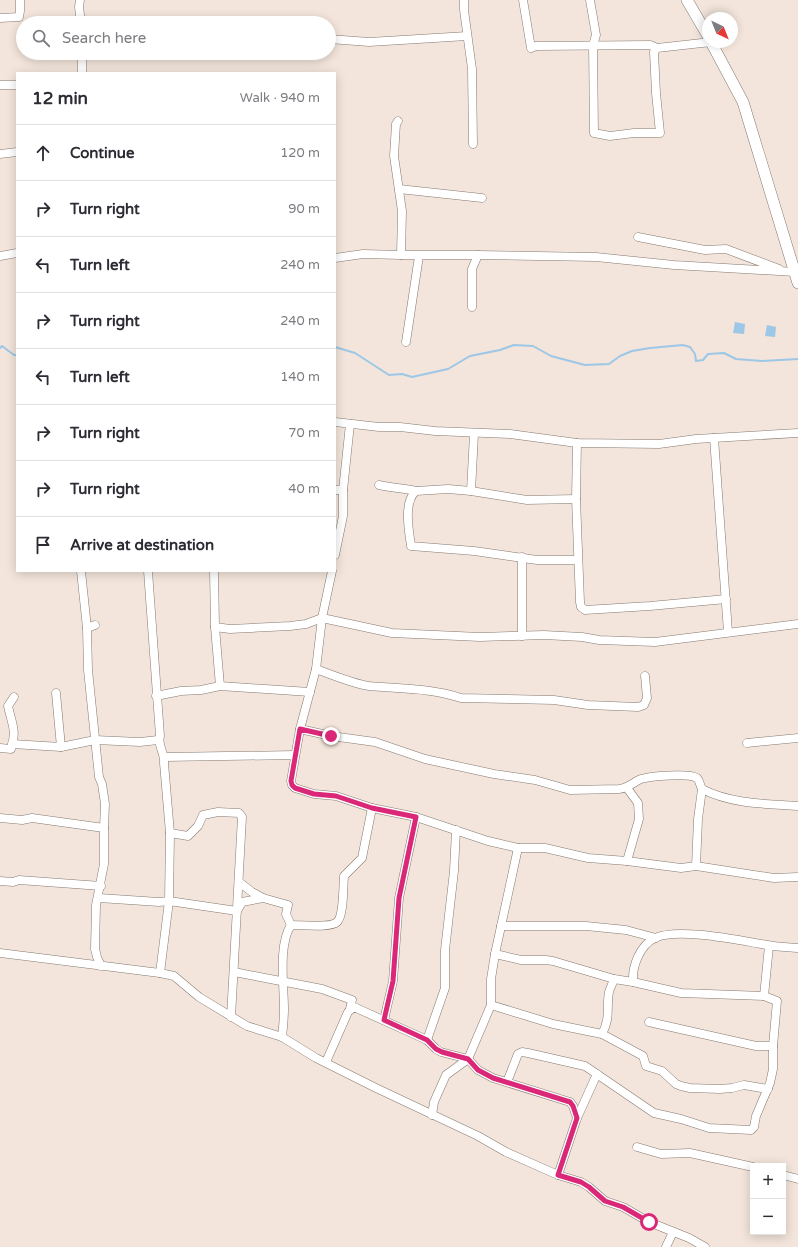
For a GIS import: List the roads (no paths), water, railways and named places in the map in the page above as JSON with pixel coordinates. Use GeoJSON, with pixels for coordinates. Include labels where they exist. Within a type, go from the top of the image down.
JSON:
{"type":"FeatureCollection","features":[{"type":"Feature","properties":{"kind":"main road"},"geometry":{"type":"LineString","coordinates":[[687,0],[702,26]]}},
{"type":"Feature","properties":{"kind":"main road"},"geometry":{"type":"LineString","coordinates":[[714,48],[742,102],[793,275]]}},
{"type":"Feature","properties":{"kind":"street"},"geometry":{"type":"LineString","coordinates":[[19,16],[20,0]]}},
{"type":"Feature","properties":{"kind":"street"},"geometry":{"type":"LineString","coordinates":[[80,0],[80,16]]}},
{"type":"Feature","properties":{"kind":"street"},"geometry":{"type":"LineString","coordinates":[[464,0],[472,69],[473,144]]}},
{"type":"Feature","properties":{"kind":"street"},"geometry":{"type":"LineString","coordinates":[[523,0],[531,48],[593,45],[650,45],[657,48],[702,43]]}},
{"type":"Feature","properties":{"kind":"street"},"geometry":{"type":"LineString","coordinates":[[590,0],[596,35],[593,45],[594,132],[610,136],[634,133],[660,133],[654,52],[657,48]]}},
{"type":"Feature","properties":{"kind":"street"},"geometry":{"type":"LineString","coordinates":[[0,18],[16,17]]}},
{"type":"Feature","properties":{"kind":"street"},"geometry":{"type":"LineString","coordinates":[[336,39],[369,42],[467,36]]}},
{"type":"Feature","properties":{"kind":"street"},"geometry":{"type":"LineString","coordinates":[[82,60],[82,72]]}},
{"type":"Feature","properties":{"kind":"street"},"geometry":{"type":"LineString","coordinates":[[0,85],[16,85]]}},
{"type":"Feature","properties":{"kind":"street"},"geometry":{"type":"LineString","coordinates":[[398,121],[396,124],[394,156],[402,211],[401,255]]}},
{"type":"Feature","properties":{"kind":"street"},"geometry":{"type":"LineString","coordinates":[[0,154],[16,152]]}},
{"type":"Feature","properties":{"kind":"street"},"geometry":{"type":"LineString","coordinates":[[399,189],[482,198]]}},
{"type":"Feature","properties":{"kind":"street"},"geometry":{"type":"LineString","coordinates":[[638,237],[705,250],[726,249],[793,275]]}},
{"type":"Feature","properties":{"kind":"street"},"geometry":{"type":"LineString","coordinates":[[0,256],[16,253]]}},
{"type":"Feature","properties":{"kind":"street"},"geometry":{"type":"LineString","coordinates":[[336,258],[363,254],[419,256],[478,255],[596,257],[793,275]]}},
{"type":"Feature","properties":{"kind":"street"},"geometry":{"type":"LineString","coordinates":[[472,307],[472,269],[478,255]]}},
{"type":"Feature","properties":{"kind":"street"},"geometry":{"type":"LineString","coordinates":[[406,342],[419,256]]}},
{"type":"Feature","properties":{"kind":"street"},"geometry":{"type":"LineString","coordinates":[[336,422],[474,434],[510,434],[577,443],[659,444],[696,439],[798,433]]}},
{"type":"Feature","properties":{"kind":"street"},"geometry":{"type":"LineString","coordinates":[[336,550],[343,516],[339,490],[350,424]]}},
{"type":"Feature","properties":{"kind":"street"},"geometry":{"type":"LineString","coordinates":[[471,491],[474,434]]}},
{"type":"Feature","properties":{"kind":"street"},"geometry":{"type":"LineString","coordinates":[[714,438],[728,632]]}},
{"type":"Feature","properties":{"kind":"street"},"geometry":{"type":"LineString","coordinates":[[577,443],[576,499],[581,607],[585,610],[726,599]]}},
{"type":"Feature","properties":{"kind":"street"},"geometry":{"type":"LineString","coordinates":[[379,484],[390,487],[404,488],[416,492],[448,489],[527,500],[576,499]]}},
{"type":"Feature","properties":{"kind":"street"},"geometry":{"type":"LineString","coordinates":[[416,492],[412,495],[410,501],[408,523],[411,546],[467,550],[537,560],[578,560]]}},
{"type":"Feature","properties":{"kind":"street"},"geometry":{"type":"LineString","coordinates":[[522,557],[522,636]]}},
{"type":"Feature","properties":{"kind":"street"},"geometry":{"type":"LineString","coordinates":[[81,572],[91,627],[88,670],[95,740],[99,777],[106,804],[104,864],[99,898],[96,905],[95,949],[101,966]]}},
{"type":"Feature","properties":{"kind":"street"},"geometry":{"type":"LineString","coordinates":[[148,572],[160,736],[158,740],[165,757],[164,763],[170,833],[169,901],[160,973]]}},
{"type":"Feature","properties":{"kind":"street"},"geometry":{"type":"LineString","coordinates":[[214,572],[215,627],[220,686]]}},
{"type":"Feature","properties":{"kind":"street"},"geometry":{"type":"LineString","coordinates":[[332,572],[322,618],[316,669],[300,729],[295,755],[291,781],[295,788],[314,794],[336,796],[372,808],[416,817],[488,841],[518,848],[545,848],[588,858],[681,868],[696,866],[774,878],[798,877]]}},
{"type":"Feature","properties":{"kind":"street"},"geometry":{"type":"LineString","coordinates":[[215,627],[230,629],[290,626],[306,624],[322,618],[392,633],[480,637],[582,637],[599,640],[655,642],[798,624]]}},
{"type":"Feature","properties":{"kind":"street"},"geometry":{"type":"LineString","coordinates":[[316,669],[357,684],[435,692],[461,698],[554,700],[588,705],[638,707],[644,705],[647,698],[645,676]]}},
{"type":"Feature","properties":{"kind":"street"},"geometry":{"type":"LineString","coordinates":[[156,696],[220,686],[310,692]]}},
{"type":"Feature","properties":{"kind":"street"},"geometry":{"type":"LineString","coordinates":[[56,693],[60,747]]}},
{"type":"Feature","properties":{"kind":"street"},"geometry":{"type":"LineString","coordinates":[[0,748],[11,749],[15,733],[8,706],[14,697]]}},
{"type":"Feature","properties":{"kind":"street"},"geometry":{"type":"LineString","coordinates":[[300,729],[331,736],[376,742],[425,759],[494,774],[535,780],[570,790],[581,791],[627,788],[641,779],[667,775],[696,777],[699,780],[702,789],[698,819],[696,866]]}},
{"type":"Feature","properties":{"kind":"street"},"geometry":{"type":"LineString","coordinates":[[747,743],[798,738]]}},
{"type":"Feature","properties":{"kind":"street"},"geometry":{"type":"LineString","coordinates":[[12,744],[60,747],[95,740],[140,742],[158,740]]}},
{"type":"Feature","properties":{"kind":"street"},"geometry":{"type":"LineString","coordinates":[[165,757],[295,755]]}},
{"type":"Feature","properties":{"kind":"street"},"geometry":{"type":"LineString","coordinates":[[627,788],[638,803],[639,819],[627,861]]}},
{"type":"Feature","properties":{"kind":"street"},"geometry":{"type":"LineString","coordinates":[[702,789],[714,795],[751,803],[798,806]]}},
{"type":"Feature","properties":{"kind":"street"},"geometry":{"type":"LineString","coordinates":[[291,925],[329,925],[336,924],[339,920],[344,876],[362,858],[372,808]]}},
{"type":"Feature","properties":{"kind":"street"},"geometry":{"type":"LineString","coordinates":[[170,833],[188,836],[198,826],[203,815],[218,812],[239,813],[242,817],[232,1017]]}},
{"type":"Feature","properties":{"kind":"street"},"geometry":{"type":"LineString","coordinates":[[384,1020],[393,981],[399,898],[416,817]]}},
{"type":"Feature","properties":{"kind":"street"},"geometry":{"type":"LineString","coordinates":[[0,818],[22,820],[32,818],[104,828]]}},
{"type":"Feature","properties":{"kind":"street"},"geometry":{"type":"LineString","coordinates":[[427,1040],[445,988],[445,950],[454,871],[456,830]]}},
{"type":"Feature","properties":{"kind":"street"},"geometry":{"type":"LineString","coordinates":[[432,1115],[434,1102],[446,1075],[468,1059],[490,1006],[491,979],[495,954],[518,848]]}},
{"type":"Feature","properties":{"kind":"street"},"geometry":{"type":"LineString","coordinates":[[0,881],[13,882],[19,880],[101,886]]}},
{"type":"Feature","properties":{"kind":"street"},"geometry":{"type":"LineString","coordinates":[[239,882],[263,898],[288,905],[286,914],[291,925]]}},
{"type":"Feature","properties":{"kind":"street"},"geometry":{"type":"LineString","coordinates":[[99,898],[159,902],[169,901],[237,911]]}},
{"type":"Feature","properties":{"kind":"street"},"geometry":{"type":"LineString","coordinates":[[237,911],[242,902],[263,898]]}},
{"type":"Feature","properties":{"kind":"street"},"geometry":{"type":"LineString","coordinates":[[282,1037],[284,1011],[284,951],[287,933],[291,925]]}},
{"type":"Feature","properties":{"kind":"street"},"geometry":{"type":"LineString","coordinates":[[501,926],[586,926],[626,930],[656,938]]}},
{"type":"Feature","properties":{"kind":"street"},"geometry":{"type":"LineString","coordinates":[[634,982],[633,974],[638,957],[646,944],[656,938],[668,934],[697,935],[769,946],[798,948]]}},
{"type":"Feature","properties":{"kind":"street"},"geometry":{"type":"LineString","coordinates":[[764,996],[769,946]]}},
{"type":"Feature","properties":{"kind":"street"},"geometry":{"type":"LineString","coordinates":[[0,954],[160,973],[174,976],[199,997],[247,1026],[282,1037],[316,1058],[478,1136],[506,1152],[558,1175],[581,1182],[605,1201],[623,1207],[649,1222],[690,1238],[706,1247]]}},
{"type":"Feature","properties":{"kind":"street"},"geometry":{"type":"LineString","coordinates":[[495,954],[522,960],[554,961],[614,980],[634,982],[681,993],[764,996],[777,1001],[772,1069],[768,1089],[756,1116],[754,1127],[751,1130],[709,1128],[682,1119],[654,1113],[585,1066],[522,1052],[518,1054],[507,1082]]}},
{"type":"Feature","properties":{"kind":"street"},"geometry":{"type":"LineString","coordinates":[[234,972],[322,989],[352,1000],[350,1009],[326,1062]]}},
{"type":"Feature","properties":{"kind":"street"},"geometry":{"type":"LineString","coordinates":[[602,1034],[607,1025],[609,992],[614,980]]}},
{"type":"Feature","properties":{"kind":"street"},"geometry":{"type":"LineString","coordinates":[[490,1006],[553,1024],[602,1034],[643,1056],[646,1066],[662,1071],[676,1084],[681,1086],[690,1088],[720,1089],[744,1085],[768,1089]]}},
{"type":"Feature","properties":{"kind":"street"},"geometry":{"type":"LineString","coordinates":[[350,1009],[354,1007],[427,1040],[436,1049],[442,1052],[468,1059],[478,1070],[493,1078],[570,1102],[577,1118]]}},
{"type":"Feature","properties":{"kind":"street"},"geometry":{"type":"LineString","coordinates":[[649,1022],[756,1046],[773,1046]]}},
{"type":"Feature","properties":{"kind":"street"},"geometry":{"type":"LineString","coordinates":[[558,1175],[577,1118],[597,1074]]}},
{"type":"Feature","properties":{"kind":"street"},"geometry":{"type":"LineString","coordinates":[[637,1147],[661,1154],[690,1153],[750,1166]]}},
{"type":"Feature","properties":{"kind":"street"},"geometry":{"type":"LineString","coordinates":[[786,1176],[798,1179]]}},
{"type":"Feature","properties":{"kind":"street"},"geometry":{"type":"LineString","coordinates":[[666,1247],[673,1232]]}},
{"type":"Feature","properties":{"kind":"water"},"geometry":{"type":"Polygon","coordinates":[[[735,322],[745,324],[744,334],[733,333],[735,322]]]}},
{"type":"Feature","properties":{"kind":"water"},"geometry":{"type":"Polygon","coordinates":[[[767,325],[776,327],[775,337],[765,336],[767,325]]]}},
{"type":"Feature","properties":{"kind":"waterway"},"geometry":{"type":"LineString","coordinates":[[336,347],[355,353],[389,375],[402,374],[412,377],[448,369],[470,356],[500,350],[514,345],[533,346],[551,356],[585,365],[609,364],[620,356],[632,351],[683,345],[690,347],[695,354],[696,361],[703,360],[708,354],[724,353],[736,359],[762,361],[798,359]]}},
{"type":"Feature","properties":{"kind":"waterway"},"geometry":{"type":"LineString","coordinates":[[0,348],[2,346],[16,355]]}}]}
